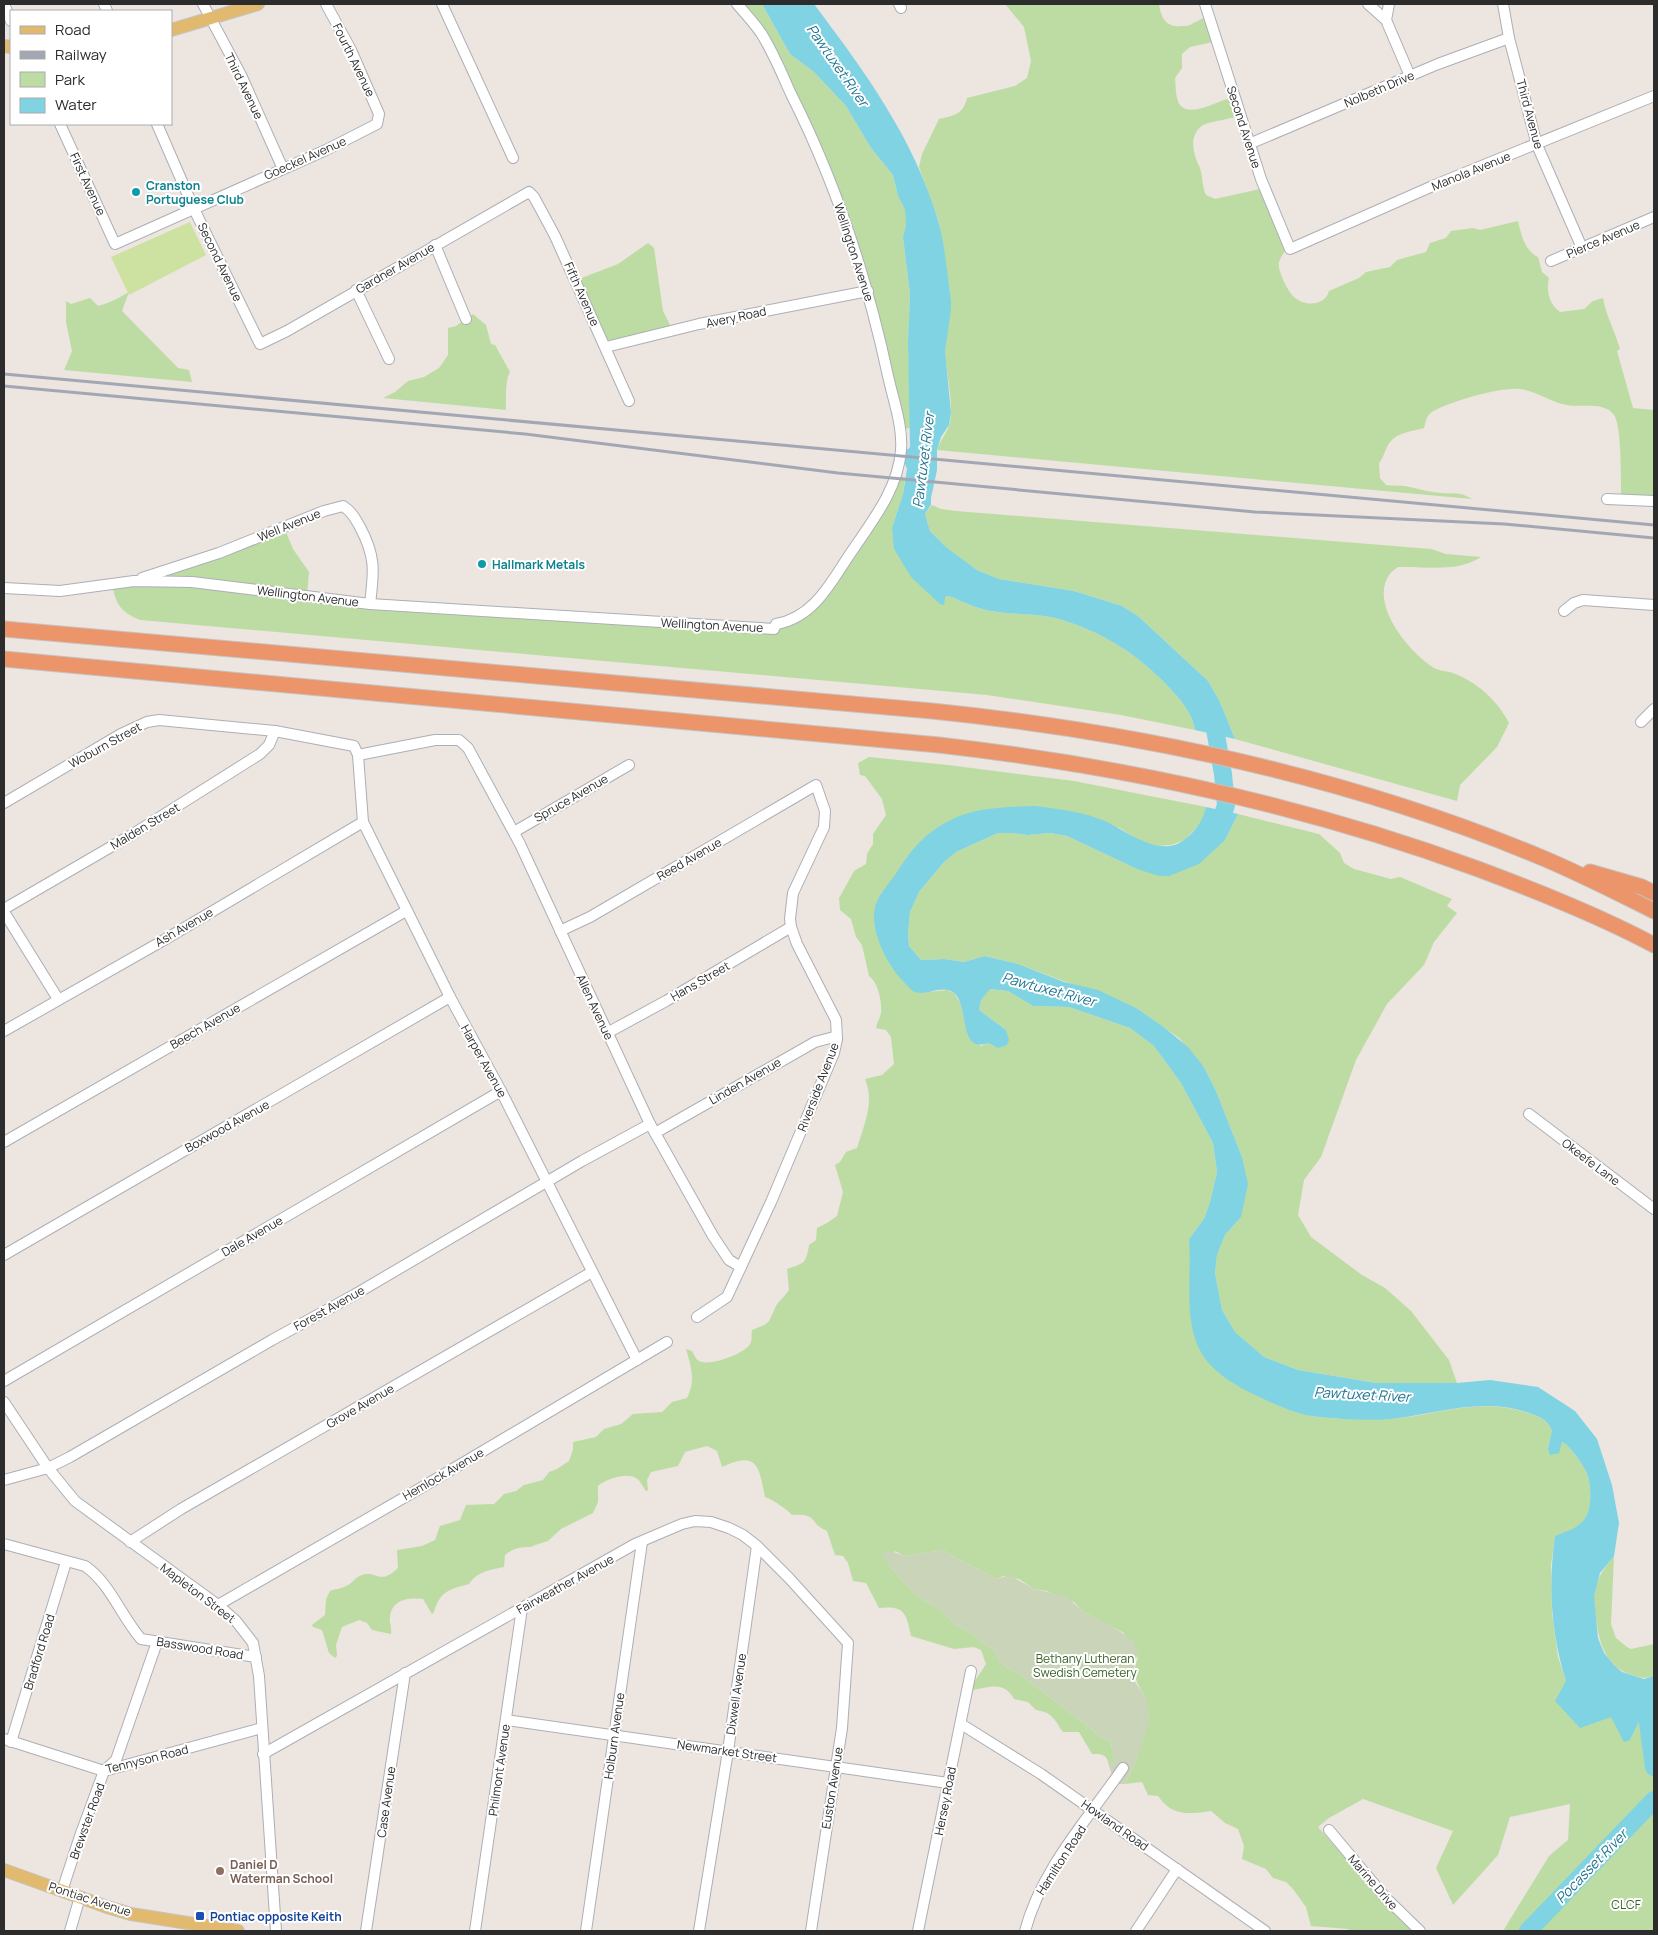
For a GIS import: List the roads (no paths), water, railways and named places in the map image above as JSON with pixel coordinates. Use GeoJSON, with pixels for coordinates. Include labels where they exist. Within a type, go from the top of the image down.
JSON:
{"type":"FeatureCollection","features":[{"type":"Feature","properties":{"kind":"highway"},"geometry":{"type":"LineString","coordinates":[[4,629],[941,712],[1040,724],[1150,742],[1295,775],[1400,806],[1538,856],[1642,887],[1654,893]]}},
{"type":"Feature","properties":{"kind":"highway"},"geometry":{"type":"LineString","coordinates":[[4,659],[939,745],[1056,760],[1201,787],[1345,825],[1448,858],[1551,898],[1653,944]]}},
{"type":"Feature","properties":{"kind":"highway"},"geometry":{"type":"LineString","coordinates":[[1538,856],[1654,911]]}},
{"type":"Feature","properties":{"kind":"main road"},"geometry":{"type":"LineString","coordinates":[[172,30],[258,4]]}},
{"type":"Feature","properties":{"kind":"main road","name":"Pontiac Avenue"},"geometry":{"type":"LineString","coordinates":[[4,1870],[80,1898],[131,1914],[189,1927],[238,1931]]}},
{"type":"Feature","properties":{"kind":"street"},"geometry":{"type":"LineString","coordinates":[[4,4],[10,19]]}},
{"type":"Feature","properties":{"kind":"street","name":"Third Avenue"},"geometry":{"type":"LineString","coordinates":[[203,4],[241,75],[282,169]]}},
{"type":"Feature","properties":{"kind":"street","name":"Fourth Avenue"},"geometry":{"type":"LineString","coordinates":[[326,4],[351,50],[379,116]]}},
{"type":"Feature","properties":{"kind":"street"},"geometry":{"type":"LineString","coordinates":[[442,4],[513,158]]}},
{"type":"Feature","properties":{"kind":"street","name":"Wellington Avenue"},"geometry":{"type":"LineString","coordinates":[[4,588],[60,591],[134,581],[206,583],[370,604],[774,629],[776,624],[792,619],[809,609],[831,584],[882,507],[898,471],[901,448],[899,430],[868,291],[850,234],[813,138],[762,35],[737,4]]}},
{"type":"Feature","properties":{"kind":"street","name":"Second Avenue"},"geometry":{"type":"LineString","coordinates":[[1205,4],[1261,179],[1290,249]]}},
{"type":"Feature","properties":{"kind":"street"},"geometry":{"type":"LineString","coordinates":[[1368,4],[1386,20],[1410,76]]}},
{"type":"Feature","properties":{"kind":"street"},"geometry":{"type":"LineString","coordinates":[[1386,20],[1389,4]]}},
{"type":"Feature","properties":{"kind":"street","name":"Third Avenue"},"geometry":{"type":"LineString","coordinates":[[1503,4],[1509,38],[1536,145],[1582,248]]}},
{"type":"Feature","properties":{"kind":"street","name":"Nolbeth Drive"},"geometry":{"type":"LineString","coordinates":[[1250,144],[1410,76],[1509,38]]}},
{"type":"Feature","properties":{"kind":"street","name":"Manola Avenue"},"geometry":{"type":"LineString","coordinates":[[1290,249],[1435,185],[1654,96]]}},
{"type":"Feature","properties":{"kind":"street","name":"Goeckel Avenue"},"geometry":{"type":"LineString","coordinates":[[115,244],[377,124],[379,116]]}},
{"type":"Feature","properties":{"kind":"street","name":"First Avenue"},"geometry":{"type":"LineString","coordinates":[[60,125],[115,244]]}},
{"type":"Feature","properties":{"kind":"street","name":"Second Avenue"},"geometry":{"type":"LineString","coordinates":[[157,125],[194,209],[260,344]]}},
{"type":"Feature","properties":{"kind":"street","name":"Gardner Avenue"},"geometry":{"type":"LineString","coordinates":[[260,344],[287,331],[529,192]]}},
{"type":"Feature","properties":{"kind":"street","name":"Fifth Avenue"},"geometry":{"type":"LineString","coordinates":[[529,192],[534,197],[555,236],[629,400]]}},
{"type":"Feature","properties":{"kind":"street","name":"Pierce Avenue"},"geometry":{"type":"LineString","coordinates":[[1551,261],[1654,217]]}},
{"type":"Feature","properties":{"kind":"street"},"geometry":{"type":"LineString","coordinates":[[435,245],[466,319]]}},
{"type":"Feature","properties":{"kind":"street"},"geometry":{"type":"LineString","coordinates":[[356,290],[389,359]]}},
{"type":"Feature","properties":{"kind":"street","name":"Avery Road"},"geometry":{"type":"LineString","coordinates":[[606,346],[708,322],[868,291]]}},
{"type":"Feature","properties":{"kind":"street"},"geometry":{"type":"LineString","coordinates":[[1607,498],[1654,501]]}},
{"type":"Feature","properties":{"kind":"street","name":"Well Avenue"},"geometry":{"type":"LineString","coordinates":[[134,581],[219,553],[324,511],[343,506],[352,511],[368,542],[373,558],[374,575],[370,604]]}},
{"type":"Feature","properties":{"kind":"street"},"geometry":{"type":"LineString","coordinates":[[1564,611],[1574,603],[1584,600],[1654,605]]}},
{"type":"Feature","properties":{"kind":"street"},"geometry":{"type":"LineString","coordinates":[[1641,722],[1654,709]]}},
{"type":"Feature","properties":{"kind":"street","name":"Woburn Street"},"geometry":{"type":"LineString","coordinates":[[4,803],[121,734],[147,722],[168,720],[274,731]]}},
{"type":"Feature","properties":{"kind":"street"},"geometry":{"type":"LineString","coordinates":[[274,731],[354,746],[358,755]]}},
{"type":"Feature","properties":{"kind":"street","name":"Malden Street"},"geometry":{"type":"LineString","coordinates":[[4,911],[133,834],[260,754],[269,745],[274,731]]}},
{"type":"Feature","properties":{"kind":"street","name":"Allen Avenue"},"geometry":{"type":"LineString","coordinates":[[358,755],[435,740],[459,740],[468,748],[514,832],[653,1129],[713,1236],[729,1260],[741,1267]]}},
{"type":"Feature","properties":{"kind":"street","name":"Harper Avenue"},"geometry":{"type":"LineString","coordinates":[[358,755],[363,822],[450,998],[501,1091],[637,1360]]}},
{"type":"Feature","properties":{"kind":"street","name":"Spruce Avenue"},"geometry":{"type":"LineString","coordinates":[[514,832],[629,765]]}},
{"type":"Feature","properties":{"kind":"street","name":"Riverside Avenue"},"geometry":{"type":"LineString","coordinates":[[697,1317],[727,1297],[771,1202],[834,1053],[837,1039],[836,1020],[791,927],[793,893],[824,827],[825,812],[816,785]]}},
{"type":"Feature","properties":{"kind":"street","name":"Reed Avenue"},"geometry":{"type":"LineString","coordinates":[[560,932],[590,917],[816,785]]}},
{"type":"Feature","properties":{"kind":"street","name":"Ash Avenue"},"geometry":{"type":"LineString","coordinates":[[4,1031],[164,940],[363,822]]}},
{"type":"Feature","properties":{"kind":"street"},"geometry":{"type":"LineString","coordinates":[[4,911],[58,999]]}},
{"type":"Feature","properties":{"kind":"street","name":"Beech Avenue"},"geometry":{"type":"LineString","coordinates":[[4,1142],[406,911]]}},
{"type":"Feature","properties":{"kind":"street","name":"Hans Street"},"geometry":{"type":"LineString","coordinates":[[606,1032],[666,1001],[791,927]]}},
{"type":"Feature","properties":{"kind":"street","name":"Boxwood Avenue"},"geometry":{"type":"LineString","coordinates":[[4,1255],[450,998]]}},
{"type":"Feature","properties":{"kind":"street","name":"Linden Avenue"},"geometry":{"type":"LineString","coordinates":[[653,1129],[815,1042],[834,1037],[837,1039]]}},
{"type":"Feature","properties":{"kind":"street","name":"Dale Avenue"},"geometry":{"type":"LineString","coordinates":[[4,1381],[501,1091]]}},
{"type":"Feature","properties":{"kind":"street","name":"Okeefe Lane"},"geometry":{"type":"LineString","coordinates":[[1529,1114],[1654,1209]]}},
{"type":"Feature","properties":{"kind":"street","name":"Forest Avenue"},"geometry":{"type":"LineString","coordinates":[[4,1480],[48,1468],[354,1294],[546,1181],[653,1129]]}},
{"type":"Feature","properties":{"kind":"street","name":"Grove Avenue"},"geometry":{"type":"LineString","coordinates":[[130,1542],[181,1509],[592,1272]]}},
{"type":"Feature","properties":{"kind":"street","name":"Hemlock Avenue"},"geometry":{"type":"LineString","coordinates":[[218,1605],[668,1342]]}},
{"type":"Feature","properties":{"kind":"street","name":"Mapleton Street"},"geometry":{"type":"LineString","coordinates":[[4,1402],[48,1468],[82,1508],[218,1605],[236,1621],[253,1643],[256,1657],[262,1728],[276,1931]]}},
{"type":"Feature","properties":{"kind":"street","name":"Fairweather Avenue"},"geometry":{"type":"LineString","coordinates":[[263,1754],[635,1544],[682,1524],[711,1522],[743,1536],[757,1546],[790,1578],[848,1643]]}},
{"type":"Feature","properties":{"kind":"street","name":"Holburn Avenue"},"geometry":{"type":"LineString","coordinates":[[586,1931],[642,1542]]}},
{"type":"Feature","properties":{"kind":"street","name":"Basswood Road"},"geometry":{"type":"LineString","coordinates":[[4,1544],[85,1566],[94,1572],[141,1639],[256,1657]]}},
{"type":"Feature","properties":{"kind":"street","name":"Dixwell Avenue"},"geometry":{"type":"LineString","coordinates":[[698,1931],[728,1751],[757,1546]]}},
{"type":"Feature","properties":{"kind":"street","name":"Bradford Road"},"geometry":{"type":"LineString","coordinates":[[8,1740],[66,1562]]}},
{"type":"Feature","properties":{"kind":"street","name":"Philmont Avenue"},"geometry":{"type":"LineString","coordinates":[[475,1931],[522,1608]]}},
{"type":"Feature","properties":{"kind":"street","name":"Brewster Road"},"geometry":{"type":"LineString","coordinates":[[62,1891],[104,1772],[116,1760],[157,1642]]}},
{"type":"Feature","properties":{"kind":"street","name":"Euston Avenue"},"geometry":{"type":"LineString","coordinates":[[811,1931],[842,1728],[848,1643]]}},
{"type":"Feature","properties":{"kind":"street","name":"Hersey Road"},"geometry":{"type":"LineString","coordinates":[[918,1931],[971,1671]]}},
{"type":"Feature","properties":{"kind":"street","name":"Case Avenue"},"geometry":{"type":"LineString","coordinates":[[366,1931],[405,1673]]}},
{"type":"Feature","properties":{"kind":"street","name":"Newmarket Street"},"geometry":{"type":"LineString","coordinates":[[506,1720],[948,1783]]}},
{"type":"Feature","properties":{"kind":"street","name":"Howland Road"},"geometry":{"type":"LineString","coordinates":[[961,1724],[1040,1774],[1265,1931]]}},
{"type":"Feature","properties":{"kind":"street","name":"Tennyson Road"},"geometry":{"type":"LineString","coordinates":[[8,1740],[104,1772],[262,1728]]}},
{"type":"Feature","properties":{"kind":"street","name":"Hamilton Road"},"geometry":{"type":"LineString","coordinates":[[1025,1931],[1033,1904],[1040,1891],[1067,1847],[1123,1768]]}},
{"type":"Feature","properties":{"kind":"street","name":"Marine Drive"},"geometry":{"type":"LineString","coordinates":[[1329,1830],[1385,1897],[1420,1931]]}},
{"type":"Feature","properties":{"kind":"street"},"geometry":{"type":"LineString","coordinates":[[1136,1931],[1177,1869]]}},
{"type":"Feature","properties":{"kind":"street"},"geometry":{"type":"LineString","coordinates":[[70,1931],[80,1898]]}},
{"type":"Feature","properties":{"kind":"water"},"geometry":{"type":"Polygon","coordinates":[[[762,4],[814,4],[886,106],[915,161],[928,190],[938,220],[951,299],[945,351],[951,413],[949,425],[941,437],[937,450],[937,470],[931,505],[925,514],[930,531],[946,547],[977,570],[999,579],[1074,591],[1122,606],[1138,616],[1208,681],[1220,702],[1235,739],[1195,730],[1188,710],[1165,683],[1129,653],[1089,630],[1059,619],[986,610],[949,596],[945,597],[944,605],[940,604],[911,577],[894,549],[892,528],[903,494],[907,469],[904,453],[910,447],[908,342],[910,294],[903,237],[906,224],[905,209],[898,196],[893,175],[871,148],[846,106],[814,72],[790,54],[762,4]]]}},
{"type":"Feature","properties":{"kind":"water"},"geometry":{"type":"Polygon","coordinates":[[[1036,806],[1067,810],[1097,818],[1143,841],[1166,846],[1178,844],[1189,836],[1200,823],[1206,807],[1238,814],[1225,840],[1199,864],[1169,876],[1159,876],[1137,869],[1067,836],[1050,833],[1028,835],[998,833],[956,852],[944,862],[919,892],[910,912],[909,946],[921,960],[944,959],[964,962],[985,956],[1018,964],[1064,982],[1098,990],[1138,1009],[1188,1047],[1204,1067],[1216,1091],[1242,1157],[1248,1184],[1241,1217],[1225,1235],[1217,1255],[1215,1273],[1222,1310],[1235,1332],[1264,1357],[1298,1370],[1376,1383],[1457,1383],[1490,1380],[1538,1387],[1575,1411],[1597,1439],[1612,1485],[1619,1523],[1614,1556],[1600,1573],[1594,1596],[1598,1638],[1604,1653],[1622,1672],[1644,1679],[1654,1676],[1654,1713],[1640,1720],[1630,1740],[1624,1742],[1611,1717],[1580,1728],[1555,1701],[1566,1681],[1557,1645],[1552,1609],[1551,1591],[1555,1536],[1572,1529],[1582,1522],[1589,1509],[1590,1491],[1588,1476],[1569,1447],[1562,1442],[1559,1453],[1550,1455],[1548,1449],[1552,1430],[1547,1423],[1538,1416],[1526,1412],[1492,1406],[1458,1408],[1383,1420],[1355,1420],[1310,1416],[1281,1407],[1230,1381],[1205,1359],[1201,1352],[1193,1331],[1190,1306],[1189,1239],[1204,1219],[1210,1202],[1217,1172],[1213,1143],[1181,1083],[1154,1046],[1130,1028],[1069,1007],[1033,1006],[1008,991],[990,989],[981,1000],[979,1010],[1006,1030],[1009,1040],[1007,1045],[998,1048],[989,1043],[979,1045],[972,1042],[968,1035],[959,999],[954,993],[944,989],[923,993],[913,991],[890,964],[876,934],[874,913],[876,904],[907,857],[919,843],[939,826],[968,813],[990,809],[1036,806]]]}},
{"type":"Feature","properties":{"kind":"waterway","name":"Pawtuxet River"},"geometry":{"type":"LineString","coordinates":[[1210,713],[1213,718],[1223,774],[1226,805],[1219,827],[1214,832]]}},
{"type":"Feature","properties":{"kind":"waterway","name":"Pocasset River"},"geometry":{"type":"LineString","coordinates":[[1644,1693],[1654,1767]]}},
{"type":"Feature","properties":{"kind":"waterway","name":"Pocasset River"},"geometry":{"type":"LineString","coordinates":[[1528,1931],[1654,1800]]}},
{"type":"Feature","properties":{"kind":"railway"},"geometry":{"type":"LineString","coordinates":[[4,374],[1654,525]]}},
{"type":"Feature","properties":{"kind":"railway"},"geometry":{"type":"LineString","coordinates":[[4,386],[525,434],[838,473],[1255,512],[1504,524],[1654,538]]}},
{"type":"Feature","properties":{"kind":"place","name":"Cranston Portuguese Club"},"geometry":{"type":"Point","coordinates":[136,192]}},
{"type":"Feature","properties":{"kind":"place","name":"Hallmark Metals"},"geometry":{"type":"Point","coordinates":[482,564]}},
{"type":"Feature","properties":{"kind":"place","name":"Daniel D Waterman School"},"geometry":{"type":"Point","coordinates":[220,1871]}},
{"type":"Feature","properties":{"kind":"place","name":"Pontiac opposite Keith"},"geometry":{"type":"Point","coordinates":[200,1916]}},
{"type":"Feature","properties":{"kind":"park label","name":"Bethany Lutheran Swedish Cemetery"},"geometry":{"type":"Point","coordinates":[1085,1665]}},
{"type":"Feature","properties":{"kind":"park label","name":"CLCF"},"geometry":{"type":"Point","coordinates":[1626,1904]}}]}
